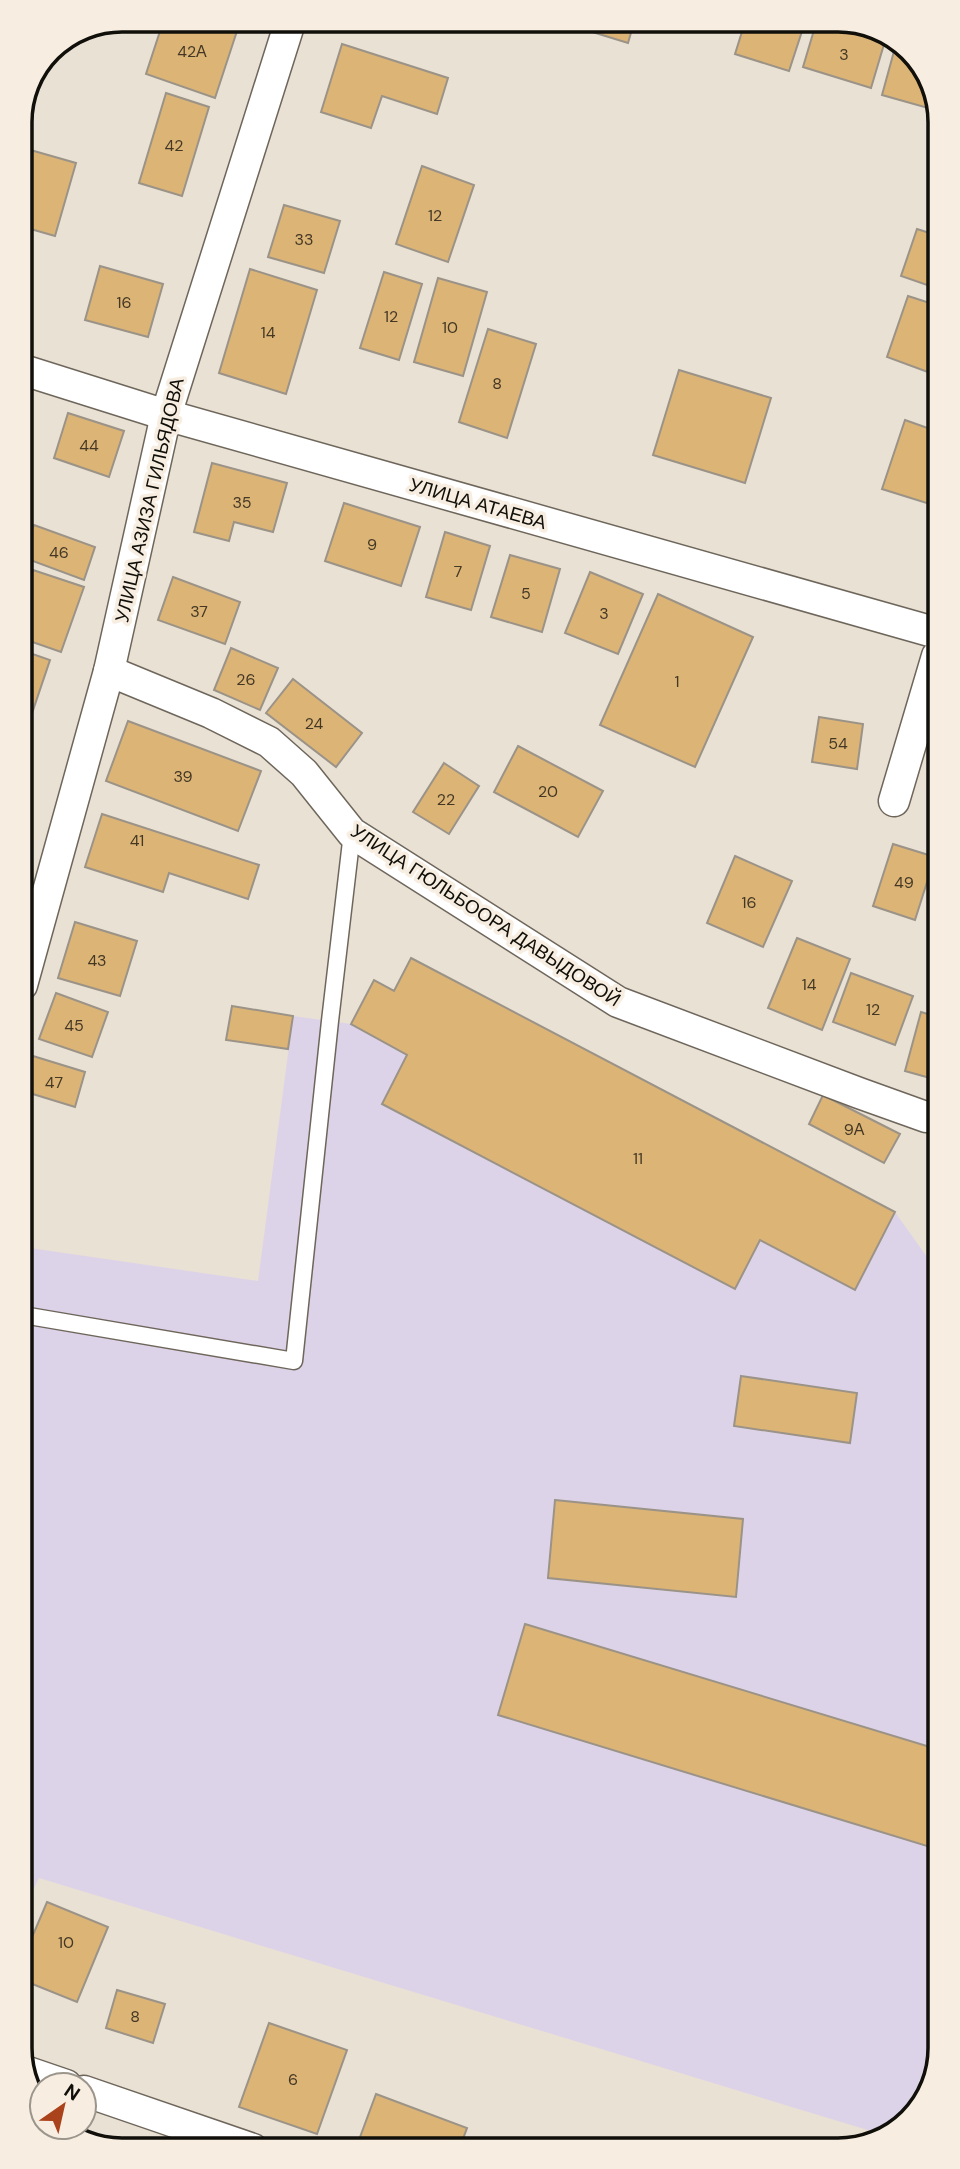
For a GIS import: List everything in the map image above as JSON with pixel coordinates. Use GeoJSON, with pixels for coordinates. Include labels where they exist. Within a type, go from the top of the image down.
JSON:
{"type":"FeatureCollection","features":[{"type":"Feature","properties":{"kind":"street","name":"УЛИЦА АЗИЗА ГИЛЬЯДОВА"},"geometry":{"type":"LineString","coordinates":[[32,948],[108,671],[166,415],[287,32]]}},
{"type":"Feature","properties":{"kind":"street","name":"УЛИЦА АТАЕВА"},"geometry":{"type":"LineString","coordinates":[[32,373],[166,415],[928,630]]}},
{"type":"Feature","properties":{"kind":"street","name":"УЛИЦА ГЮЛЬБООРА ДАВЫДОВОЙ"},"geometry":{"type":"LineString","coordinates":[[108,671],[211,713],[269,742],[304,773],[352,833],[618,1002],[928,1117]]}},
{"type":"Feature","properties":{"kind":"street"},"geometry":{"type":"LineString","coordinates":[[894,801],[928,686]]}},
{"type":"Feature","properties":{"kind":"street"},"geometry":{"type":"LineString","coordinates":[[98,2096],[221,2137]]}},
{"type":"Feature","properties":{"kind":"lane"},"geometry":{"type":"LineString","coordinates":[[32,1317],[294,1361],[352,833]]}},
{"type":"Feature","properties":{"kind":"shaded area"},"geometry":{"type":"Polygon","coordinates":[[[411,958],[895,1212],[928,1258],[928,2060],[919,2087],[906,2107],[893,2119],[872,2131],[39,1878],[32,1893],[32,1248],[258,1281],[293,1016],[351,1024],[374,980],[394,990],[411,958]]]}},
{"type":"Feature","properties":{"kind":"building"},"geometry":{"type":"Polygon","coordinates":[[[160,32],[237,32],[215,98],[146,74],[160,32]]]}},
{"type":"Feature","properties":{"kind":"building"},"geometry":{"type":"Polygon","coordinates":[[[592,32],[631,32],[628,43],[592,32]]]}},
{"type":"Feature","properties":{"kind":"building"},"geometry":{"type":"Polygon","coordinates":[[[742,32],[802,32],[789,71],[735,54],[742,32]]]}},
{"type":"Feature","properties":{"kind":"building"},"geometry":{"type":"Polygon","coordinates":[[[813,32],[845,32],[873,38],[884,44],[871,88],[803,67],[813,32]]]}},
{"type":"Feature","properties":{"kind":"building"},"geometry":{"type":"Polygon","coordinates":[[[342,44],[448,78],[437,114],[382,96],[371,128],[321,112],[342,44]]]}},
{"type":"Feature","properties":{"kind":"building"},"geometry":{"type":"Polygon","coordinates":[[[894,51],[913,71],[924,92],[927,108],[882,95],[894,51]]]}},
{"type":"Feature","properties":{"kind":"building"},"geometry":{"type":"Polygon","coordinates":[[[166,93],[209,107],[182,196],[139,183],[166,93]]]}},
{"type":"Feature","properties":{"kind":"building"},"geometry":{"type":"Polygon","coordinates":[[[32,150],[76,163],[55,236],[32,229],[32,150]]]}},
{"type":"Feature","properties":{"kind":"building"},"geometry":{"type":"Polygon","coordinates":[[[422,166],[474,185],[448,262],[396,244],[422,166]]]}},
{"type":"Feature","properties":{"kind":"building"},"geometry":{"type":"Polygon","coordinates":[[[284,205],[340,221],[324,273],[268,257],[284,205]]]}},
{"type":"Feature","properties":{"kind":"building"},"geometry":{"type":"Polygon","coordinates":[[[917,229],[928,232],[928,285],[901,276],[917,229]]]}},
{"type":"Feature","properties":{"kind":"building"},"geometry":{"type":"Polygon","coordinates":[[[100,266],[163,284],[148,337],[85,320],[100,266]]]}},
{"type":"Feature","properties":{"kind":"building"},"geometry":{"type":"Polygon","coordinates":[[[250,269],[317,290],[286,394],[219,373],[250,269]]]}},
{"type":"Feature","properties":{"kind":"building"},"geometry":{"type":"Polygon","coordinates":[[[384,272],[422,284],[399,360],[360,348],[384,272]]]}},
{"type":"Feature","properties":{"kind":"building"},"geometry":{"type":"Polygon","coordinates":[[[438,278],[487,292],[463,376],[414,362],[438,278]]]}},
{"type":"Feature","properties":{"kind":"building"},"geometry":{"type":"Polygon","coordinates":[[[908,296],[928,302],[928,372],[887,357],[908,296]]]}},
{"type":"Feature","properties":{"kind":"building"},"geometry":{"type":"Polygon","coordinates":[[[488,329],[536,344],[507,438],[459,422],[488,329]]]}},
{"type":"Feature","properties":{"kind":"building"},"geometry":{"type":"Polygon","coordinates":[[[679,370],[771,398],[745,483],[653,455],[679,370]]]}},
{"type":"Feature","properties":{"kind":"building"},"geometry":{"type":"Polygon","coordinates":[[[68,413],[124,431],[109,477],[54,458],[68,413]]]}},
{"type":"Feature","properties":{"kind":"building"},"geometry":{"type":"Polygon","coordinates":[[[905,420],[928,428],[928,503],[882,489],[905,420]]]}},
{"type":"Feature","properties":{"kind":"building"},"geometry":{"type":"Polygon","coordinates":[[[212,463],[287,483],[273,532],[234,522],[229,541],[194,532],[212,463]]]}},
{"type":"Feature","properties":{"kind":"building"},"geometry":{"type":"Polygon","coordinates":[[[344,503],[420,527],[401,586],[325,561],[344,503]]]}},
{"type":"Feature","properties":{"kind":"building"},"geometry":{"type":"Polygon","coordinates":[[[34,525],[95,547],[84,580],[32,561],[34,525]]]}},
{"type":"Feature","properties":{"kind":"building"},"geometry":{"type":"Polygon","coordinates":[[[445,532],[490,546],[471,610],[426,597],[445,532]]]}},
{"type":"Feature","properties":{"kind":"building"},"geometry":{"type":"Polygon","coordinates":[[[510,555],[560,569],[542,632],[491,617],[510,555]]]}},
{"type":"Feature","properties":{"kind":"building"},"geometry":{"type":"Polygon","coordinates":[[[33,570],[84,587],[61,652],[32,642],[33,570]]]}},
{"type":"Feature","properties":{"kind":"building"},"geometry":{"type":"Polygon","coordinates":[[[590,572],[643,594],[618,654],[565,633],[590,572]]]}},
{"type":"Feature","properties":{"kind":"building"},"geometry":{"type":"Polygon","coordinates":[[[173,577],[240,602],[225,644],[158,620],[173,577]]]}},
{"type":"Feature","properties":{"kind":"building"},"geometry":{"type":"Polygon","coordinates":[[[658,594],[753,637],[695,767],[600,725],[658,594]]]}},
{"type":"Feature","properties":{"kind":"building"},"geometry":{"type":"Polygon","coordinates":[[[231,648],[278,668],[260,710],[214,690],[231,648]]]}},
{"type":"Feature","properties":{"kind":"building"},"geometry":{"type":"Polygon","coordinates":[[[32,654],[50,660],[32,713],[32,654]]]}},
{"type":"Feature","properties":{"kind":"building"},"geometry":{"type":"Polygon","coordinates":[[[293,679],[362,733],[336,767],[266,713],[293,679]]]}},
{"type":"Feature","properties":{"kind":"building"},"geometry":{"type":"Polygon","coordinates":[[[819,717],[863,724],[857,769],[812,762],[819,717]]]}},
{"type":"Feature","properties":{"kind":"building"},"geometry":{"type":"Polygon","coordinates":[[[128,721],[261,771],[238,831],[106,781],[128,721]]]}},
{"type":"Feature","properties":{"kind":"building"},"geometry":{"type":"Polygon","coordinates":[[[518,746],[603,791],[578,837],[494,792],[518,746]]]}},
{"type":"Feature","properties":{"kind":"building"},"geometry":{"type":"Polygon","coordinates":[[[444,763],[479,786],[449,834],[413,812],[444,763]]]}},
{"type":"Feature","properties":{"kind":"building"},"geometry":{"type":"Polygon","coordinates":[[[102,814],[259,865],[248,899],[169,873],[163,892],[85,867],[102,814]]]}},
{"type":"Feature","properties":{"kind":"building"},"geometry":{"type":"Polygon","coordinates":[[[893,844],[928,855],[928,879],[915,920],[873,906],[893,844]]]}},
{"type":"Feature","properties":{"kind":"building"},"geometry":{"type":"Polygon","coordinates":[[[735,856],[792,881],[763,947],[707,923],[735,856]]]}},
{"type":"Feature","properties":{"kind":"building"},"geometry":{"type":"Polygon","coordinates":[[[75,922],[137,941],[120,996],[58,978],[75,922]]]}},
{"type":"Feature","properties":{"kind":"building"},"geometry":{"type":"Polygon","coordinates":[[[797,938],[850,959],[822,1030],[768,1008],[797,938]]]}},
{"type":"Feature","properties":{"kind":"building"},"geometry":{"type":"Polygon","coordinates":[[[411,958],[895,1212],[855,1290],[760,1240],[735,1289],[382,1104],[407,1055],[351,1024],[374,980],[394,991],[411,958]]]}},
{"type":"Feature","properties":{"kind":"building"},"geometry":{"type":"Polygon","coordinates":[[[851,973],[913,996],[895,1045],[833,1022],[851,973]]]}},
{"type":"Feature","properties":{"kind":"building"},"geometry":{"type":"Polygon","coordinates":[[[56,993],[108,1012],[92,1057],[39,1039],[56,993]]]}},
{"type":"Feature","properties":{"kind":"building"},"geometry":{"type":"Polygon","coordinates":[[[232,1006],[293,1016],[288,1049],[226,1040],[232,1006]]]}},
{"type":"Feature","properties":{"kind":"building"},"geometry":{"type":"Polygon","coordinates":[[[921,1012],[928,1014],[928,1077],[905,1071],[921,1012]]]}},
{"type":"Feature","properties":{"kind":"building"},"geometry":{"type":"Polygon","coordinates":[[[33,1056],[85,1072],[75,1107],[32,1094],[33,1056]]]}},
{"type":"Feature","properties":{"kind":"building"},"geometry":{"type":"Polygon","coordinates":[[[823,1095],[900,1134],[884,1163],[809,1124],[823,1095]]]}},
{"type":"Feature","properties":{"kind":"building"},"geometry":{"type":"Polygon","coordinates":[[[741,1376],[857,1393],[850,1443],[734,1426],[741,1376]]]}},
{"type":"Feature","properties":{"kind":"building"},"geometry":{"type":"Polygon","coordinates":[[[555,1500],[743,1519],[736,1597],[548,1578],[555,1500]]]}},
{"type":"Feature","properties":{"kind":"building"},"geometry":{"type":"Polygon","coordinates":[[[525,1624],[928,1746],[928,1846],[498,1715],[525,1624]]]}},
{"type":"Feature","properties":{"kind":"building"},"geometry":{"type":"Polygon","coordinates":[[[47,1902],[108,1927],[77,2002],[32,1984],[32,1937],[47,1902]]]}},
{"type":"Feature","properties":{"kind":"building"},"geometry":{"type":"Polygon","coordinates":[[[117,1990],[165,2004],[153,2043],[106,2028],[117,1990]]]}},
{"type":"Feature","properties":{"kind":"building"},"geometry":{"type":"Polygon","coordinates":[[[269,2023],[347,2050],[317,2134],[239,2107],[269,2023]]]}},
{"type":"Feature","properties":{"kind":"building"},"geometry":{"type":"Polygon","coordinates":[[[376,2094],[467,2128],[464,2137],[360,2137],[376,2094]]]}}]}
